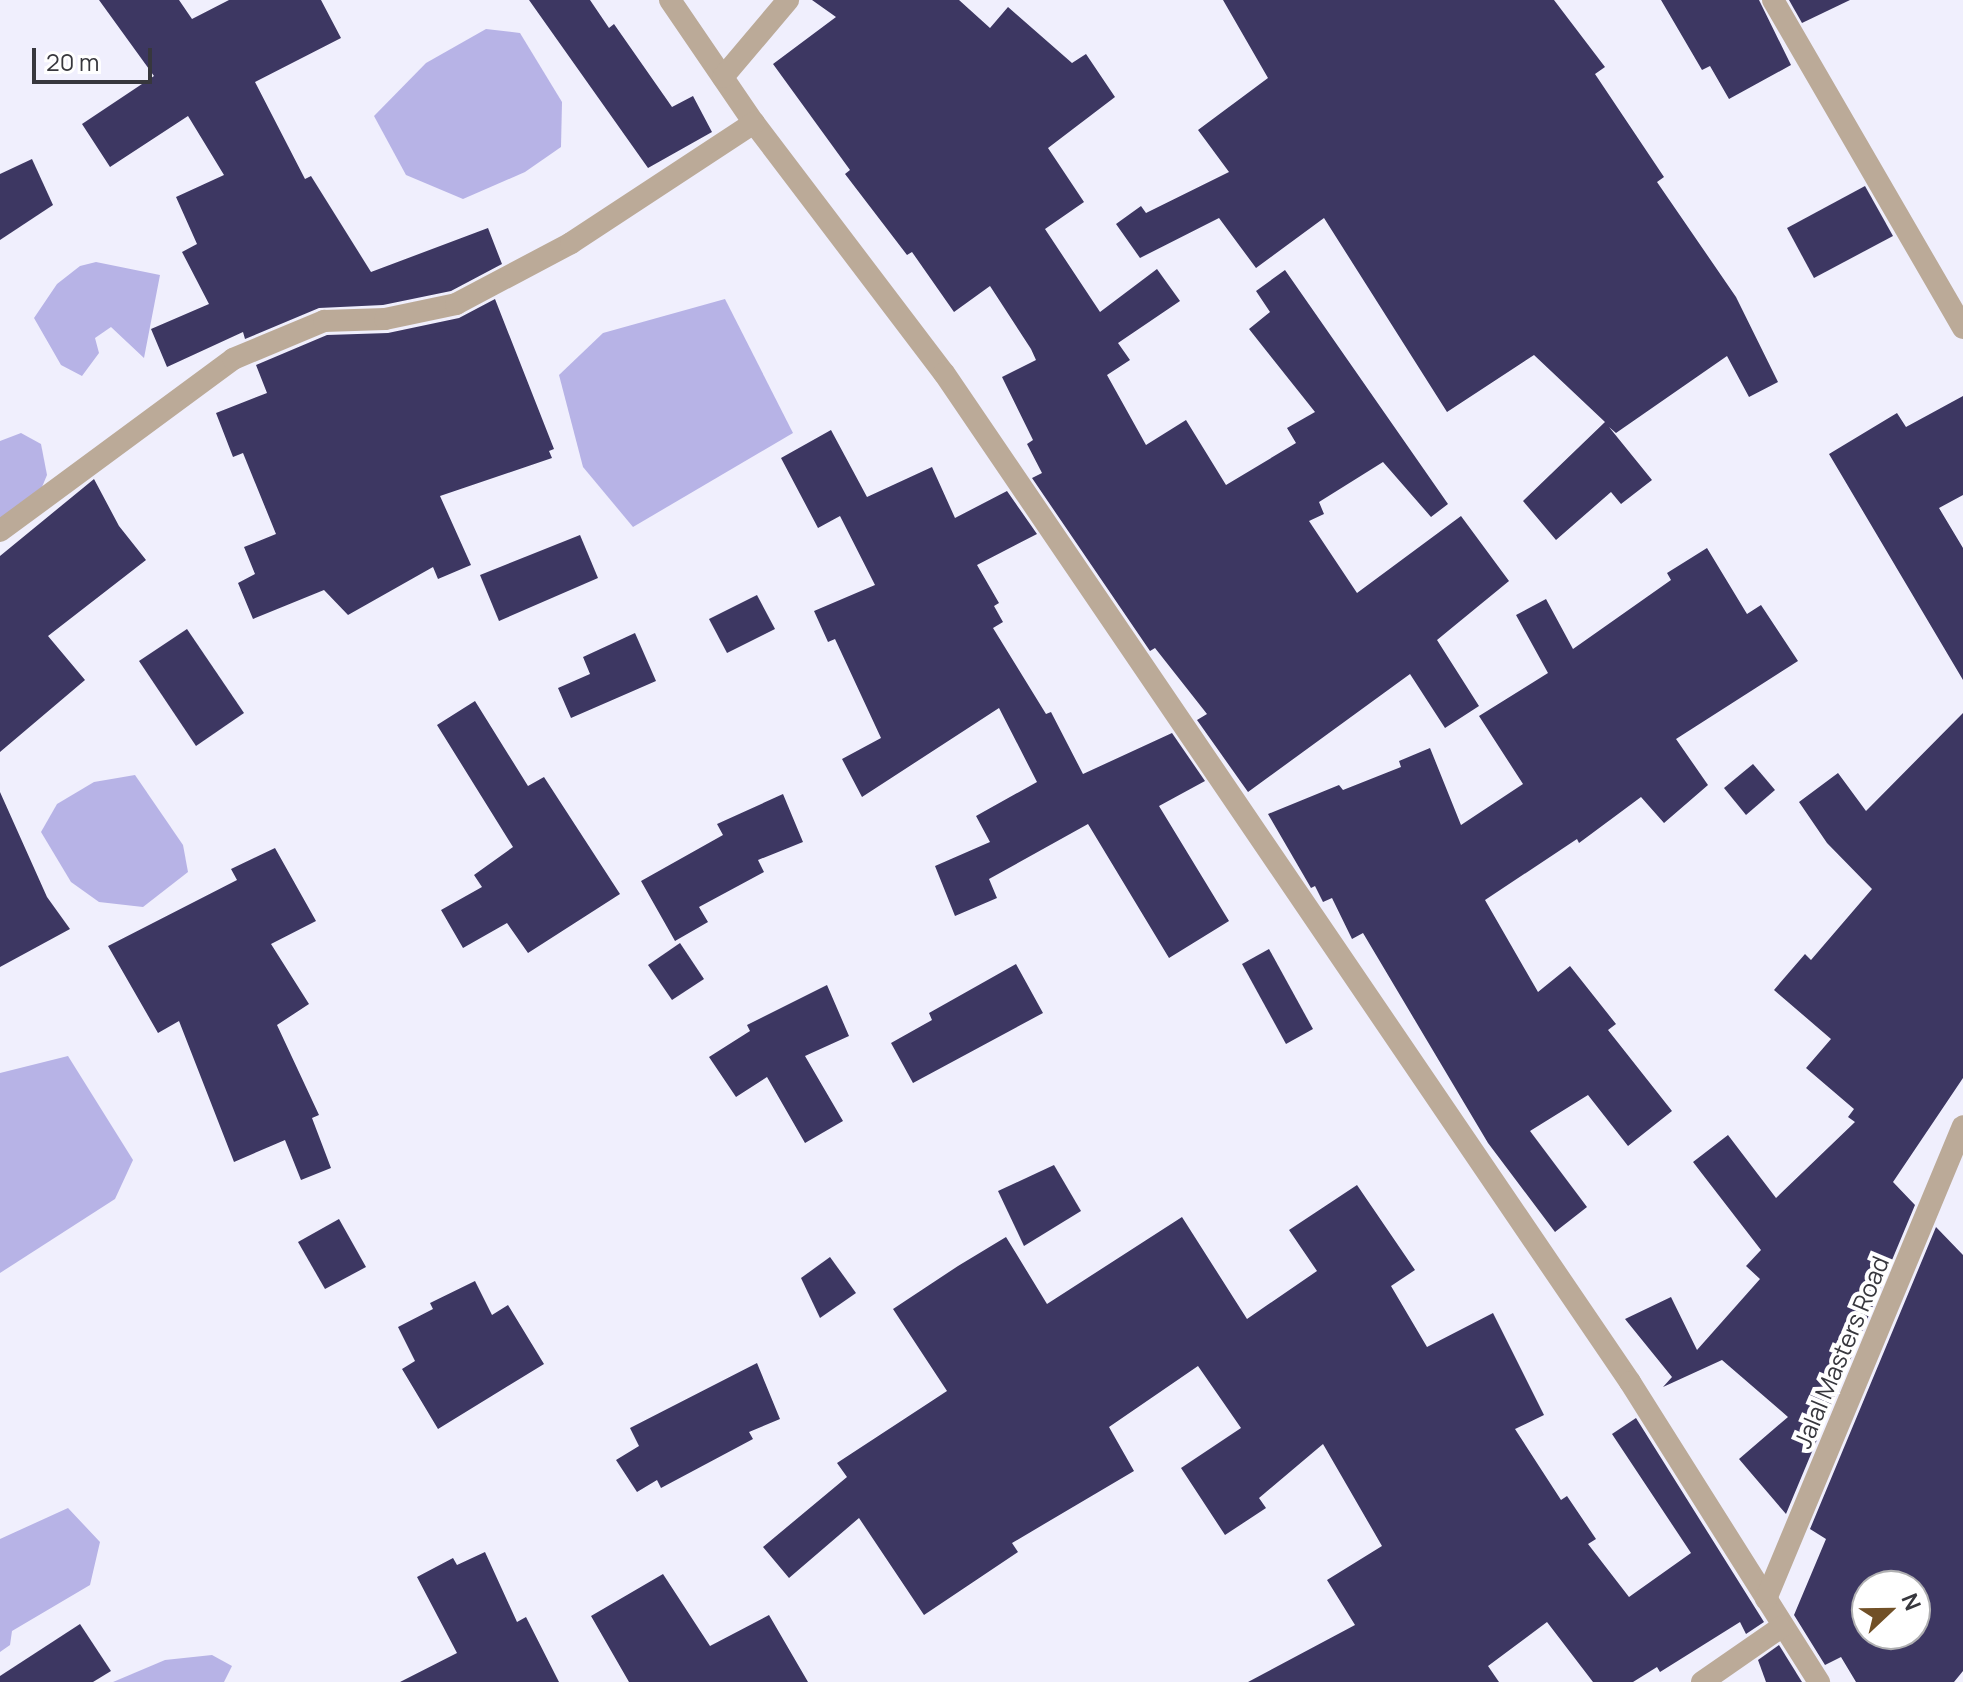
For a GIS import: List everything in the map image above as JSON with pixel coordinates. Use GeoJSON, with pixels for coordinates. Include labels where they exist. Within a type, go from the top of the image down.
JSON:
{"type":"FeatureCollection","features":[{"type":"Feature","properties":{"kind":"street"},"geometry":{"type":"LineString","coordinates":[[670,0],[754,123],[944,373],[1630,1382],[1819,1682]]}},
{"type":"Feature","properties":{"kind":"street"},"geometry":{"type":"LineString","coordinates":[[723,77],[788,0]]}},
{"type":"Feature","properties":{"kind":"street"},"geometry":{"type":"LineString","coordinates":[[1773,0],[1963,328]]}},
{"type":"Feature","properties":{"kind":"street"},"geometry":{"type":"LineString","coordinates":[[0,531],[233,359],[324,321],[385,319],[456,304],[571,243],[754,123]]}},
{"type":"Feature","properties":{"kind":"street","name":"Jalal Masters Road"},"geometry":{"type":"LineString","coordinates":[[1766,1599],[1963,1126]]}},
{"type":"Feature","properties":{"kind":"street"},"geometry":{"type":"LineString","coordinates":[[1702,1682],[1783,1626]]}},
{"type":"Feature","properties":{"kind":"shaded area"},"geometry":{"type":"Polygon","coordinates":[[[486,29],[520,33],[562,102],[561,147],[525,172],[463,199],[406,175],[374,116],[426,63],[486,29]]]}},
{"type":"Feature","properties":{"kind":"shaded area"},"geometry":{"type":"Polygon","coordinates":[[[96,262],[160,275],[144,358],[111,327],[95,338],[99,353],[82,376],[61,365],[34,318],[57,284],[80,266],[96,262]]]}},
{"type":"Feature","properties":{"kind":"shaded area"},"geometry":{"type":"Polygon","coordinates":[[[725,299],[793,433],[633,527],[583,467],[559,375],[603,333],[725,299]]]}},
{"type":"Feature","properties":{"kind":"shaded area"},"geometry":{"type":"Polygon","coordinates":[[[21,433],[41,444],[47,475],[42,487],[0,519],[0,441],[21,433]]]}},
{"type":"Feature","properties":{"kind":"shaded area"},"geometry":{"type":"Polygon","coordinates":[[[135,775],[183,845],[188,872],[143,907],[99,902],[71,882],[41,832],[57,804],[94,782],[135,775]]]}},
{"type":"Feature","properties":{"kind":"shaded area"},"geometry":{"type":"Polygon","coordinates":[[[68,1056],[133,1160],[115,1199],[0,1273],[0,1073],[68,1056]]]}},
{"type":"Feature","properties":{"kind":"shaded area"},"geometry":{"type":"Polygon","coordinates":[[[68,1508],[100,1542],[90,1585],[12,1631],[10,1645],[0,1652],[0,1539],[68,1508]]]}},
{"type":"Feature","properties":{"kind":"shaded area"},"geometry":{"type":"Polygon","coordinates":[[[212,1655],[232,1666],[224,1682],[113,1682],[165,1660],[212,1655]]]}},
{"type":"Feature","properties":{"kind":"building"},"geometry":{"type":"Polygon","coordinates":[[[99,0],[179,0],[192,19],[229,0],[321,0],[341,38],[255,82],[305,179],[311,176],[371,272],[488,228],[502,264],[451,291],[383,305],[319,308],[245,339],[243,332],[167,367],[151,329],[209,304],[182,252],[197,244],[176,197],[224,175],[188,116],[110,167],[82,124],[154,76],[99,0]]]}},
{"type":"Feature","properties":{"kind":"building"},"geometry":{"type":"Polygon","coordinates":[[[529,0],[590,0],[609,28],[614,24],[672,107],[693,96],[712,132],[648,168],[529,0]]]}},
{"type":"Feature","properties":{"kind":"building"},"geometry":{"type":"Polygon","coordinates":[[[812,0],[959,0],[990,28],[1008,7],[1072,63],[1086,54],[1115,97],[1048,148],[1084,202],[1045,229],[1100,312],[1157,269],[1180,301],[1118,343],[1130,360],[1107,375],[1146,445],[1186,420],[1226,485],[1296,443],[1287,428],[1315,412],[1249,329],[1270,312],[1256,291],[1285,270],[1448,504],[1431,517],[1383,462],[1319,502],[1324,514],[1309,521],[1357,593],[1461,516],[1509,581],[1437,640],[1479,706],[1445,728],[1410,674],[1248,792],[1197,720],[1207,714],[1155,648],[1150,651],[1032,478],[1042,473],[1027,444],[1033,440],[1002,377],[1036,360],[990,286],[954,312],[912,252],[907,255],[845,174],[850,170],[773,64],[836,17],[812,0]]]}},
{"type":"Feature","properties":{"kind":"building"},"geometry":{"type":"Polygon","coordinates":[[[1223,0],[1554,0],[1605,67],[1595,74],[1664,177],[1657,182],[1736,297],[1778,382],[1749,397],[1727,356],[1616,433],[1609,427],[1652,480],[1621,504],[1611,492],[1556,540],[1523,501],[1605,422],[1534,355],[1447,412],[1324,218],[1256,268],[1219,218],[1140,258],[1116,224],[1141,206],[1146,213],[1229,172],[1198,130],[1268,78],[1223,0]]]}},
{"type":"Feature","properties":{"kind":"building"},"geometry":{"type":"Polygon","coordinates":[[[1661,0],[1759,0],[1791,65],[1729,99],[1710,66],[1702,70],[1661,0]]]}},
{"type":"Feature","properties":{"kind":"building"},"geometry":{"type":"Polygon","coordinates":[[[1789,0],[1850,0],[1802,23],[1789,0]]]}},
{"type":"Feature","properties":{"kind":"building"},"geometry":{"type":"Polygon","coordinates":[[[32,159],[53,205],[0,240],[0,174],[32,159]]]}},
{"type":"Feature","properties":{"kind":"building"},"geometry":{"type":"Polygon","coordinates":[[[1865,186],[1893,236],[1814,278],[1787,228],[1865,186]]]}},
{"type":"Feature","properties":{"kind":"building"},"geometry":{"type":"Polygon","coordinates":[[[495,299],[554,449],[549,451],[552,458],[440,496],[471,565],[438,579],[433,567],[348,615],[324,590],[253,619],[238,583],[255,574],[244,547],[276,534],[243,453],[233,457],[216,413],[267,393],[256,365],[327,335],[388,333],[459,318],[495,299]]]}},
{"type":"Feature","properties":{"kind":"building"},"geometry":{"type":"Polygon","coordinates":[[[1963,396],[1963,495],[1939,508],[1963,548],[1963,680],[1829,454],[1897,413],[1906,427],[1963,396]]]}},
{"type":"Feature","properties":{"kind":"building"},"geometry":{"type":"Polygon","coordinates":[[[831,430],[867,497],[932,467],[955,518],[1007,491],[1037,534],[977,565],[999,603],[994,606],[1003,622],[993,628],[1046,714],[1051,712],[1083,774],[1172,733],[1205,781],[1159,806],[1229,921],[1169,958],[1088,824],[989,879],[997,898],[955,916],[935,866],[990,842],[976,816],[1037,782],[999,708],[862,797],[842,759],[881,738],[835,639],[828,642],[814,611],[875,585],[840,516],[818,528],[781,458],[831,430]]]}},
{"type":"Feature","properties":{"kind":"building"},"geometry":{"type":"Polygon","coordinates":[[[94,479],[119,526],[146,560],[48,636],[85,680],[0,752],[0,556],[94,479]]]}},
{"type":"Feature","properties":{"kind":"building"},"geometry":{"type":"Polygon","coordinates":[[[580,535],[598,578],[499,621],[480,575],[580,535]]]}},
{"type":"Feature","properties":{"kind":"building"},"geometry":{"type":"Polygon","coordinates":[[[1707,548],[1747,614],[1761,605],[1798,661],[1676,739],[1708,785],[1664,823],[1641,797],[1579,843],[1577,839],[1485,900],[1538,992],[1570,966],[1616,1024],[1608,1030],[1672,1111],[1628,1146],[1588,1095],[1530,1131],[1587,1207],[1555,1232],[1488,1143],[1363,933],[1352,939],[1332,898],[1323,902],[1315,886],[1311,888],[1268,814],[1339,785],[1343,790],[1401,767],[1399,761],[1430,748],[1461,825],[1523,784],[1479,716],[1548,673],[1516,615],[1546,599],[1573,649],[1671,580],[1667,573],[1707,548]]]}},
{"type":"Feature","properties":{"kind":"building"},"geometry":{"type":"Polygon","coordinates":[[[757,595],[775,629],[727,653],[709,619],[757,595]]]}},
{"type":"Feature","properties":{"kind":"building"},"geometry":{"type":"Polygon","coordinates":[[[187,629],[244,713],[196,746],[139,661],[187,629]]]}},
{"type":"Feature","properties":{"kind":"building"},"geometry":{"type":"Polygon","coordinates":[[[635,633],[656,681],[571,718],[558,688],[590,674],[583,657],[635,633]]]}},
{"type":"Feature","properties":{"kind":"building"},"geometry":{"type":"Polygon","coordinates":[[[475,701],[528,786],[544,777],[620,894],[528,953],[507,923],[463,948],[441,910],[482,887],[474,875],[513,847],[437,725],[475,701]]]}},
{"type":"Feature","properties":{"kind":"building"},"geometry":{"type":"Polygon","coordinates":[[[1963,713],[1963,1078],[1893,1182],[1915,1205],[1786,1514],[1739,1459],[1788,1417],[1722,1360],[1663,1387],[1672,1377],[1625,1319],[1671,1297],[1697,1350],[1760,1279],[1746,1266],[1761,1250],[1693,1162],[1728,1135],[1776,1198],[1855,1122],[1848,1117],[1854,1109],[1806,1068],[1831,1039],[1774,990],[1805,954],[1811,960],[1872,889],[1827,843],[1799,802],[1838,773],[1866,811],[1963,713]]]}},
{"type":"Feature","properties":{"kind":"building"},"geometry":{"type":"Polygon","coordinates":[[[1753,764],[1775,790],[1746,815],[1724,788],[1753,764]]]}},
{"type":"Feature","properties":{"kind":"building"},"geometry":{"type":"Polygon","coordinates":[[[0,792],[47,897],[70,929],[0,967],[0,792]]]}},
{"type":"Feature","properties":{"kind":"building"},"geometry":{"type":"Polygon","coordinates":[[[783,794],[803,842],[758,860],[764,872],[699,907],[708,922],[675,941],[641,881],[723,835],[717,824],[783,794]]]}},
{"type":"Feature","properties":{"kind":"building"},"geometry":{"type":"Polygon","coordinates":[[[275,848],[316,921],[271,944],[309,1004],[277,1025],[319,1115],[312,1118],[331,1168],[301,1180],[285,1140],[234,1162],[179,1021],[158,1033],[108,946],[237,880],[231,869],[275,848]]]}},
{"type":"Feature","properties":{"kind":"building"},"geometry":{"type":"Polygon","coordinates":[[[680,943],[704,979],[672,1000],[648,965],[680,943]]]}},
{"type":"Feature","properties":{"kind":"building"},"geometry":{"type":"Polygon","coordinates":[[[1269,949],[1313,1029],[1286,1044],[1242,964],[1269,949]]]}},
{"type":"Feature","properties":{"kind":"building"},"geometry":{"type":"Polygon","coordinates":[[[1016,964],[1043,1013],[913,1083],[891,1043],[932,1020],[929,1013],[1016,964]]]}},
{"type":"Feature","properties":{"kind":"building"},"geometry":{"type":"Polygon","coordinates":[[[827,985],[849,1036],[805,1056],[843,1121],[805,1143],[767,1077],[736,1097],[709,1057],[750,1031],[747,1025],[827,985]]]}},
{"type":"Feature","properties":{"kind":"building"},"geometry":{"type":"Polygon","coordinates":[[[1054,1165],[1081,1211],[1024,1246],[998,1191],[1054,1165]]]}},
{"type":"Feature","properties":{"kind":"building"},"geometry":{"type":"Polygon","coordinates":[[[1357,1185],[1415,1270],[1391,1286],[1427,1347],[1493,1313],[1544,1415],[1515,1429],[1561,1500],[1567,1496],[1596,1539],[1588,1544],[1629,1597],[1691,1553],[1612,1434],[1636,1418],[1764,1622],[1746,1634],[1740,1622],[1660,1672],[1657,1667],[1633,1682],[1593,1682],[1547,1622],[1488,1666],[1499,1682],[1248,1682],[1355,1625],[1327,1580],[1382,1546],[1323,1444],[1259,1498],[1266,1508],[1225,1535],[1181,1468],[1241,1428],[1198,1366],[1109,1427],[1134,1471],[1012,1543],[1018,1552],[924,1615],[859,1518],[789,1578],[763,1547],[847,1477],[837,1463],[947,1391],[893,1309],[958,1266],[1006,1237],[1047,1304],[1182,1217],[1247,1319],[1317,1271],[1289,1230],[1357,1185]]]}},
{"type":"Feature","properties":{"kind":"building"},"geometry":{"type":"Polygon","coordinates":[[[339,1219],[366,1267],[325,1289],[298,1242],[339,1219]]]}},
{"type":"Feature","properties":{"kind":"building"},"geometry":{"type":"Polygon","coordinates":[[[1936,1227],[1963,1255],[1963,1671],[1954,1682],[1856,1682],[1841,1657],[1825,1665],[1794,1615],[1826,1539],[1810,1529],[1936,1227]]]}},
{"type":"Feature","properties":{"kind":"building"},"geometry":{"type":"Polygon","coordinates":[[[830,1257],[856,1293],[820,1318],[801,1278],[830,1257]]]}},
{"type":"Feature","properties":{"kind":"building"},"geometry":{"type":"Polygon","coordinates":[[[475,1281],[492,1315],[508,1305],[544,1364],[438,1429],[402,1369],[415,1361],[398,1327],[433,1309],[430,1303],[475,1281]]]}},
{"type":"Feature","properties":{"kind":"building"},"geometry":{"type":"Polygon","coordinates":[[[757,1363],[780,1419],[749,1432],[753,1439],[661,1488],[657,1480],[637,1492],[616,1460],[639,1446],[630,1428],[757,1363]]]}},
{"type":"Feature","properties":{"kind":"building"},"geometry":{"type":"Polygon","coordinates":[[[485,1552],[517,1622],[526,1617],[559,1682],[400,1682],[457,1653],[417,1577],[453,1558],[457,1565],[485,1552]]]}},
{"type":"Feature","properties":{"kind":"building"},"geometry":{"type":"Polygon","coordinates":[[[663,1574],[710,1646],[769,1615],[808,1682],[629,1682],[591,1616],[663,1574]]]}},
{"type":"Feature","properties":{"kind":"building"},"geometry":{"type":"Polygon","coordinates":[[[80,1624],[111,1671],[93,1682],[0,1682],[0,1676],[80,1624]]]}},
{"type":"Feature","properties":{"kind":"building"},"geometry":{"type":"Polygon","coordinates":[[[1779,1645],[1802,1682],[1766,1682],[1758,1660],[1779,1645]]]}}]}
